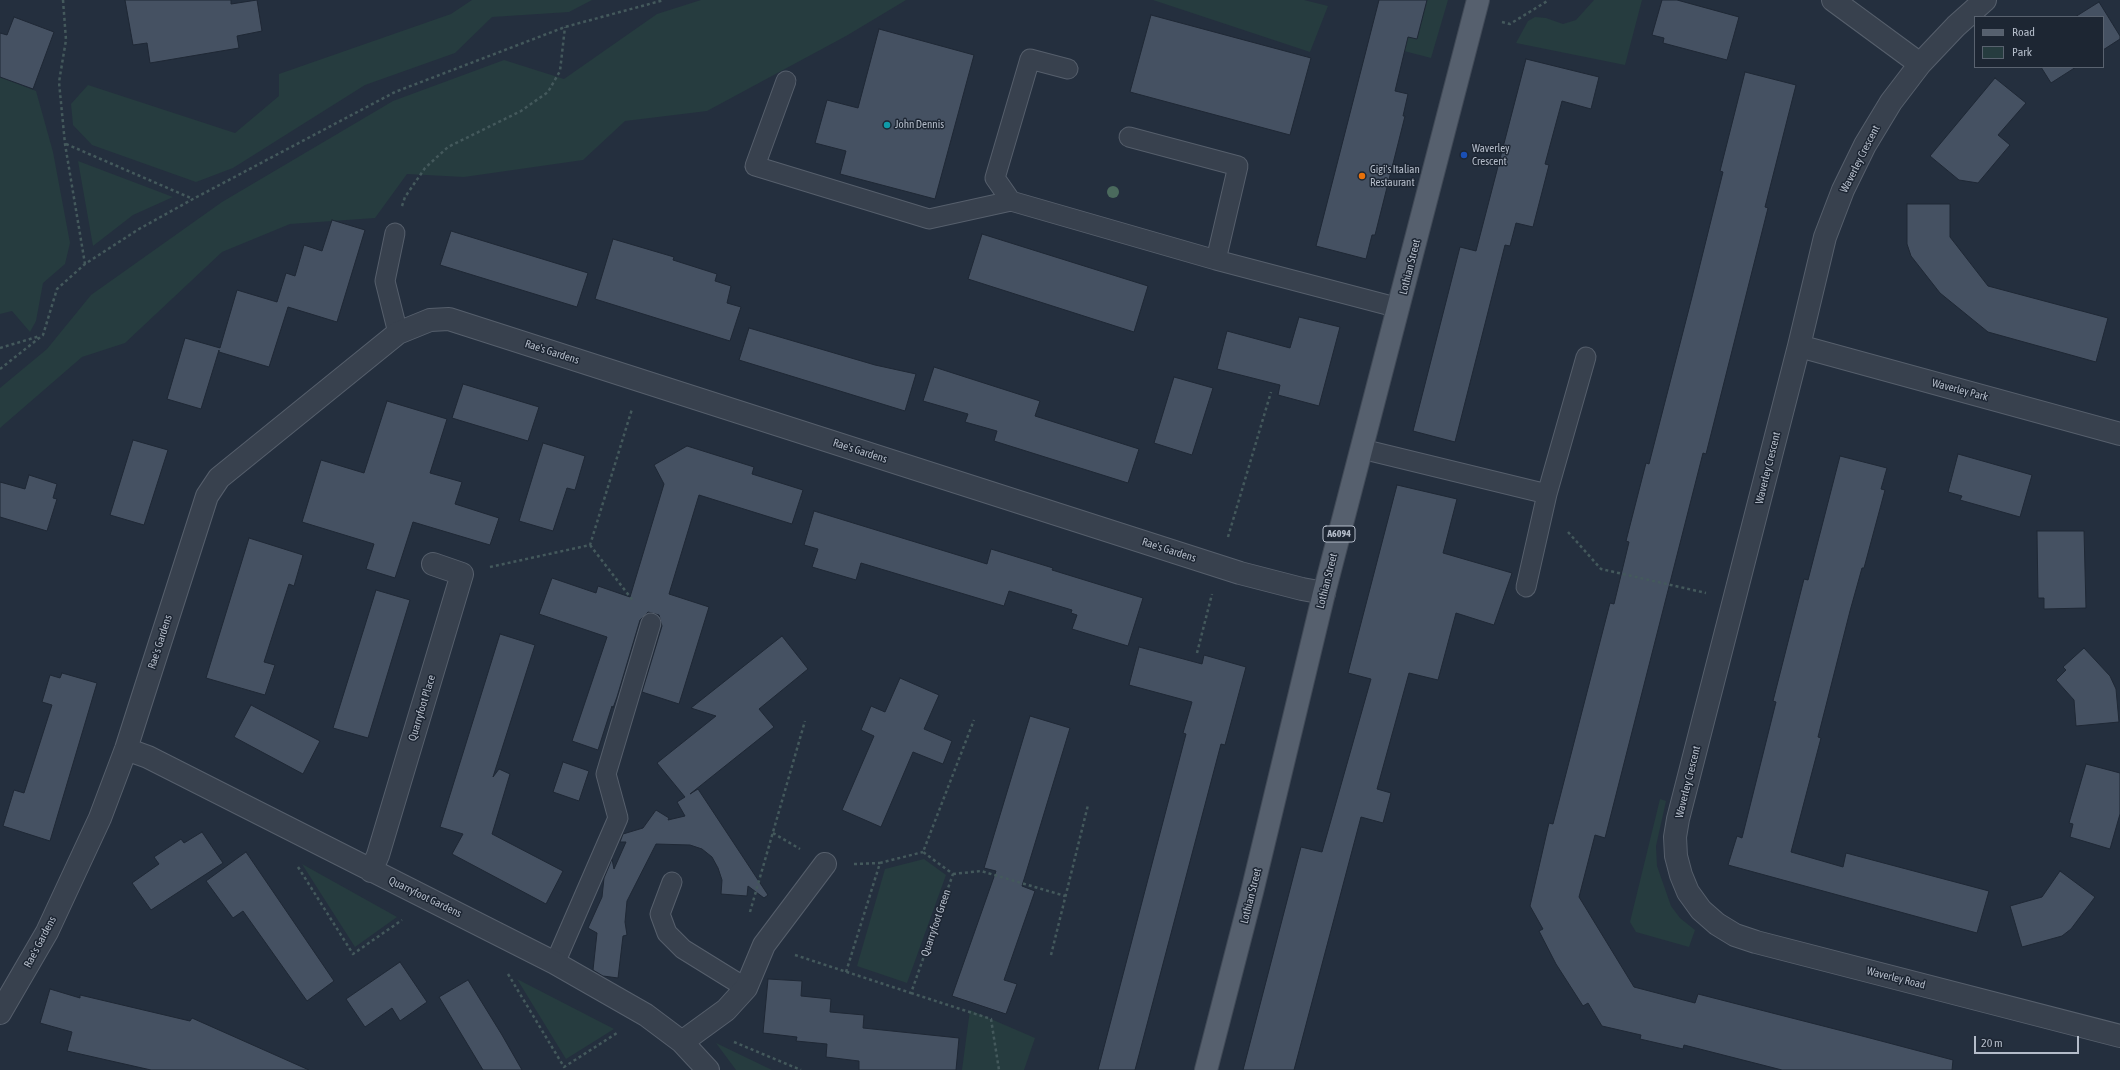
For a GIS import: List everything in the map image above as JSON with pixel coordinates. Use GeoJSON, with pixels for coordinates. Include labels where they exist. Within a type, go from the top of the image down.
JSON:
{"type":"FeatureCollection","features":[{"type":"Feature","properties":{"kind":"main road","name":"Lothian Street"},"geometry":{"type":"LineString","coordinates":[[1206,1070],[1252,892],[1324,593],[1477,7]]}},
{"type":"Feature","properties":{"kind":"street"},"geometry":{"type":"LineString","coordinates":[[1833,0],[1920,64]]}},
{"type":"Feature","properties":{"kind":"street","name":"Waverley Crescent"},"geometry":{"type":"LineString","coordinates":[[1688,892],[1680,875],[1676,856],[1675,837],[1678,819],[1799,346],[1825,237],[1843,190],[1865,145],[1891,102],[1920,64],[1956,26],[1985,0]]}},
{"type":"Feature","properties":{"kind":"street","name":"Rae's Gardens"},"geometry":{"type":"LineString","coordinates":[[0,1012],[47,932],[100,818],[126,749],[207,496],[220,478],[398,333],[430,320],[449,319],[1219,566],[1302,589],[1324,593]]}},
{"type":"Feature","properties":{"kind":"street","name":"Waverley Park"},"geometry":{"type":"LineString","coordinates":[[1799,346],[2120,434]]}},
{"type":"Feature","properties":{"kind":"street"},"geometry":{"type":"LineString","coordinates":[[433,564],[462,574]]}},
{"type":"Feature","properties":{"kind":"street","name":"Quarryfoot Place"},"geometry":{"type":"LineString","coordinates":[[371,871],[378,855],[462,574]]}},
{"type":"Feature","properties":{"kind":"street","name":"Quarryfoot Gardens"},"geometry":{"type":"LineString","coordinates":[[126,749],[148,757],[555,964],[646,1015],[682,1042],[708,1070]]}},
{"type":"Feature","properties":{"kind":"street"},"geometry":{"type":"LineString","coordinates":[[682,1042],[726,1010],[746,988],[764,944],[825,864]]}},
{"type":"Feature","properties":{"kind":"street","name":"Waverley Road"},"geometry":{"type":"LineString","coordinates":[[1688,892],[1701,910],[1717,924],[1735,935],[1756,942],[2120,1036]]}},
{"type":"Feature","properties":{"kind":"lane"},"geometry":{"type":"LineString","coordinates":[[1011,200],[995,178],[1030,59],[1068,69]]}},
{"type":"Feature","properties":{"kind":"lane"},"geometry":{"type":"LineString","coordinates":[[786,81],[755,166],[929,219],[1011,200],[1216,260],[1399,308]]}},
{"type":"Feature","properties":{"kind":"lane"},"geometry":{"type":"LineString","coordinates":[[1129,137],[1238,166],[1216,260]]}},
{"type":"Feature","properties":{"kind":"lane"},"geometry":{"type":"LineString","coordinates":[[395,233],[385,281],[398,333]]}},
{"type":"Feature","properties":{"kind":"lane"},"geometry":{"type":"LineString","coordinates":[[1526,587],[1546,500],[1586,357]]}},
{"type":"Feature","properties":{"kind":"lane"},"geometry":{"type":"LineString","coordinates":[[1362,449],[1546,500]]}},
{"type":"Feature","properties":{"kind":"lane"},"geometry":{"type":"LineString","coordinates":[[555,964],[618,818],[606,774],[651,623]]}},
{"type":"Feature","properties":{"kind":"lane"},"geometry":{"type":"LineString","coordinates":[[672,882],[660,914],[667,933],[683,949],[746,988]]}},
{"type":"Feature","properties":{"kind":"path"},"geometry":{"type":"LineString","coordinates":[[63,0],[66,40],[60,82],[65,144],[86,264]]}},
{"type":"Feature","properties":{"kind":"path"},"geometry":{"type":"LineString","coordinates":[[0,369],[43,335],[57,289],[86,264],[139,229],[395,92],[565,27],[664,0]]}},
{"type":"Feature","properties":{"kind":"path"},"geometry":{"type":"LineString","coordinates":[[1477,7],[1510,24],[1549,0]]}},
{"type":"Feature","properties":{"kind":"path"},"geometry":{"type":"LineString","coordinates":[[395,233],[404,197],[424,168],[448,147],[521,111],[548,92],[560,71],[565,27]]}},
{"type":"Feature","properties":{"kind":"path"},"geometry":{"type":"LineString","coordinates":[[65,144],[193,199]]}},
{"type":"Feature","properties":{"kind":"path"},"geometry":{"type":"LineString","coordinates":[[0,348],[43,335]]}},
{"type":"Feature","properties":{"kind":"path"},"geometry":{"type":"LineString","coordinates":[[590,545],[641,381]]}},
{"type":"Feature","properties":{"kind":"path"},"geometry":{"type":"LineString","coordinates":[[1197,654],[1219,566],[1271,392]]}},
{"type":"Feature","properties":{"kind":"path"},"geometry":{"type":"LineString","coordinates":[[1546,500],[1602,569],[1734,600]]}},
{"type":"Feature","properties":{"kind":"path"},"geometry":{"type":"LineString","coordinates":[[462,574],[590,545]]}},
{"type":"Feature","properties":{"kind":"path"},"geometry":{"type":"LineString","coordinates":[[590,545],[651,623]]}},
{"type":"Feature","properties":{"kind":"path"},"geometry":{"type":"LineString","coordinates":[[924,852],[974,720]]}},
{"type":"Feature","properties":{"kind":"path"},"geometry":{"type":"LineString","coordinates":[[805,721],[747,923],[764,944],[991,1019],[999,1070]]}},
{"type":"Feature","properties":{"kind":"path"},"geometry":{"type":"LineString","coordinates":[[1051,955],[1088,805]]}},
{"type":"Feature","properties":{"kind":"path"},"geometry":{"type":"LineString","coordinates":[[924,852],[953,874],[980,871],[1065,896]]}},
{"type":"Feature","properties":{"kind":"path"},"geometry":{"type":"LineString","coordinates":[[846,972],[880,863],[924,852]]}},
{"type":"Feature","properties":{"kind":"path"},"geometry":{"type":"LineString","coordinates":[[296,864],[353,954],[430,900]]}},
{"type":"Feature","properties":{"kind":"path","name":"Quarryfoot Green"},"geometry":{"type":"LineString","coordinates":[[911,993],[953,874]]}},
{"type":"Feature","properties":{"kind":"path"},"geometry":{"type":"LineString","coordinates":[[506,971],[564,1067],[646,1015]]}},
{"type":"Feature","properties":{"kind":"path"},"geometry":{"type":"LineString","coordinates":[[700,1028],[801,1070]]}},
{"type":"Feature","properties":{"kind":"green space"},"geometry":{"type":"Polygon","coordinates":[[[472,0],[592,0],[569,12],[492,17],[455,53],[365,85],[233,168],[196,182],[92,145],[73,125],[71,104],[88,85],[235,133],[279,96],[279,74],[451,14],[472,0]]]}},
{"type":"Feature","properties":{"kind":"green space"},"geometry":{"type":"Polygon","coordinates":[[[701,0],[906,0],[846,36],[707,111],[625,121],[583,160],[464,177],[407,174],[375,218],[290,224],[222,252],[125,343],[82,357],[0,428],[0,388],[47,349],[91,295],[222,202],[393,101],[504,60],[564,79],[657,14],[701,0]]]}},
{"type":"Feature","properties":{"kind":"green space"},"geometry":{"type":"Polygon","coordinates":[[[1153,0],[1304,0],[1328,6],[1310,52],[1153,0]]]}},
{"type":"Feature","properties":{"kind":"green space"},"geometry":{"type":"Polygon","coordinates":[[[1427,0],[1448,0],[1431,58],[1404,51],[1408,37],[1417,39],[1427,0]]]}},
{"type":"Feature","properties":{"kind":"green space"},"geometry":{"type":"Polygon","coordinates":[[[1594,0],[1642,0],[1625,65],[1516,43],[1528,21],[1535,17],[1546,18],[1563,24],[1576,20],[1594,0]]]}},
{"type":"Feature","properties":{"kind":"green space"},"geometry":{"type":"Polygon","coordinates":[[[0,77],[36,91],[53,152],[70,243],[65,264],[43,283],[36,321],[30,332],[12,311],[0,314],[0,77]]]}},
{"type":"Feature","properties":{"kind":"green space"},"geometry":{"type":"Polygon","coordinates":[[[78,161],[173,197],[133,215],[93,246],[78,161]]]}},
{"type":"Feature","properties":{"kind":"green space"},"geometry":{"type":"Polygon","coordinates":[[[1660,799],[1666,801],[1656,846],[1657,866],[1671,906],[1680,918],[1695,930],[1689,947],[1636,932],[1630,922],[1660,799]]]}},
{"type":"Feature","properties":{"kind":"green space"},"geometry":{"type":"Polygon","coordinates":[[[924,859],[946,875],[907,983],[857,966],[885,869],[924,859]]]}},
{"type":"Feature","properties":{"kind":"green space"},"geometry":{"type":"Polygon","coordinates":[[[302,864],[397,917],[355,947],[302,864]]]}},
{"type":"Feature","properties":{"kind":"green space"},"geometry":{"type":"Polygon","coordinates":[[[517,979],[614,1029],[566,1059],[517,979]]]}},
{"type":"Feature","properties":{"kind":"green space"},"geometry":{"type":"Polygon","coordinates":[[[970,1010],[1035,1038],[1024,1070],[962,1070],[970,1010]]]}},
{"type":"Feature","properties":{"kind":"green space"},"geometry":{"type":"Polygon","coordinates":[[[716,1043],[772,1070],[736,1070],[716,1043]]]}},
{"type":"Feature","properties":{"kind":"building"},"geometry":{"type":"Polygon","coordinates":[[[125,0],[231,0],[231,4],[257,0],[262,31],[237,36],[239,48],[150,63],[147,43],[133,45],[125,0]]]}},
{"type":"Feature","properties":{"kind":"building","name":"Gigi's Italian Restaurant"},"geometry":{"type":"Polygon","coordinates":[[[1379,0],[1427,0],[1417,39],[1408,37],[1395,91],[1408,94],[1403,116],[1405,116],[1375,235],[1372,235],[1366,259],[1316,246],[1379,0]]]}},
{"type":"Feature","properties":{"kind":"building"},"geometry":{"type":"Polygon","coordinates":[[[1662,0],[1677,0],[1739,17],[1727,60],[1663,43],[1664,38],[1652,35],[1662,0]]]}},
{"type":"Feature","properties":{"kind":"building"},"geometry":{"type":"Polygon","coordinates":[[[2099,2],[2120,36],[2120,39],[2104,49],[2104,16],[2077,16],[2099,2]]]}},
{"type":"Feature","properties":{"kind":"building"},"geometry":{"type":"Polygon","coordinates":[[[1151,15],[1311,58],[1290,135],[1130,92],[1151,15]]]}},
{"type":"Feature","properties":{"kind":"building"},"geometry":{"type":"Polygon","coordinates":[[[14,17],[54,32],[33,89],[0,77],[0,33],[7,35],[14,17]]]}},
{"type":"Feature","properties":{"kind":"building","name":"John Dennis"},"geometry":{"type":"Polygon","coordinates":[[[879,29],[974,55],[935,199],[840,174],[846,151],[815,143],[827,100],[858,108],[879,29]]]}},
{"type":"Feature","properties":{"kind":"building"},"geometry":{"type":"Polygon","coordinates":[[[1526,59],[1599,77],[1591,109],[1562,101],[1545,164],[1549,165],[1533,227],[1516,223],[1510,246],[1505,245],[1455,442],[1413,431],[1460,247],[1476,251],[1526,59]]]}},
{"type":"Feature","properties":{"kind":"building"},"geometry":{"type":"Polygon","coordinates":[[[2042,68],[2074,68],[2051,83],[2042,68]]]}},
{"type":"Feature","properties":{"kind":"building"},"geometry":{"type":"Polygon","coordinates":[[[1745,72],[1796,85],[1765,207],[1768,208],[1706,454],[1703,453],[1605,838],[1595,835],[1579,897],[1634,987],[1695,1003],[1698,994],[1866,1037],[1953,1060],[1952,1070],[1782,1070],[1684,1045],[1683,1049],[1640,1039],[1641,1035],[1602,1026],[1588,1003],[1583,1006],[1556,964],[1539,931],[1543,929],[1530,906],[1549,823],[1553,824],[1610,603],[1614,604],[1629,542],[1626,541],[1646,463],[1649,464],[1692,297],[1723,172],[1720,171],[1745,72]]]}},
{"type":"Feature","properties":{"kind":"building"},"geometry":{"type":"Polygon","coordinates":[[[1995,78],[2026,103],[1998,135],[2010,145],[1978,183],[1959,180],[1930,156],[1995,78]]]}},
{"type":"Feature","properties":{"kind":"building"},"geometry":{"type":"Polygon","coordinates":[[[1907,204],[1950,204],[1950,237],[1988,286],[2108,318],[2096,362],[1988,332],[1940,293],[1911,256],[1907,244],[1907,204]]]}},
{"type":"Feature","properties":{"kind":"building"},"geometry":{"type":"Polygon","coordinates":[[[332,220],[365,230],[337,322],[288,307],[269,367],[219,352],[219,350],[201,409],[167,399],[185,338],[220,348],[237,290],[277,302],[286,273],[295,276],[304,245],[322,251],[332,220]]]}},
{"type":"Feature","properties":{"kind":"building"},"geometry":{"type":"Polygon","coordinates":[[[451,231],[588,273],[577,307],[440,265],[451,231]]]}},
{"type":"Feature","properties":{"kind":"building"},"geometry":{"type":"Polygon","coordinates":[[[982,234],[1148,286],[1134,332],[968,279],[982,234]]]}},
{"type":"Feature","properties":{"kind":"building"},"geometry":{"type":"Polygon","coordinates":[[[613,239],[674,257],[673,260],[717,274],[715,281],[731,286],[727,303],[741,307],[730,341],[595,299],[613,239]]]}},
{"type":"Feature","properties":{"kind":"building"},"geometry":{"type":"Polygon","coordinates":[[[1299,317],[1340,327],[1319,406],[1278,395],[1280,385],[1217,369],[1227,331],[1290,348],[1299,317]]]}},
{"type":"Feature","properties":{"kind":"building"},"geometry":{"type":"Polygon","coordinates":[[[749,328],[875,365],[916,374],[905,411],[739,360],[749,328]]]}},
{"type":"Feature","properties":{"kind":"building"},"geometry":{"type":"Polygon","coordinates":[[[934,367],[1040,401],[1035,416],[1139,449],[1128,483],[994,441],[997,431],[965,422],[968,414],[923,401],[934,367]]]}},
{"type":"Feature","properties":{"kind":"building"},"geometry":{"type":"Polygon","coordinates":[[[1174,377],[1213,388],[1192,455],[1154,443],[1174,377]]]}},
{"type":"Feature","properties":{"kind":"building"},"geometry":{"type":"Polygon","coordinates":[[[463,384],[539,407],[528,441],[452,418],[463,384]]]}},
{"type":"Feature","properties":{"kind":"building"},"geometry":{"type":"Polygon","coordinates":[[[387,401],[447,419],[430,473],[462,482],[455,504],[499,518],[490,545],[413,522],[395,578],[366,569],[374,544],[302,522],[321,460],[364,473],[387,401]]]}},
{"type":"Feature","properties":{"kind":"building"},"geometry":{"type":"Polygon","coordinates":[[[133,440],[168,450],[144,525],[110,515],[133,440]]]}},
{"type":"Feature","properties":{"kind":"building"},"geometry":{"type":"Polygon","coordinates":[[[543,443],[585,456],[575,490],[567,488],[553,531],[519,521],[543,443]]]}},
{"type":"Feature","properties":{"kind":"building"},"geometry":{"type":"Polygon","coordinates":[[[687,446],[754,467],[752,474],[803,490],[792,524],[699,495],[669,594],[709,607],[679,704],[642,692],[662,626],[659,615],[648,612],[640,620],[617,697],[613,708],[612,706],[598,750],[572,741],[607,637],[539,614],[552,578],[596,593],[598,586],[630,597],[664,484],[654,465],[687,446]]]}},
{"type":"Feature","properties":{"kind":"building"},"geometry":{"type":"Polygon","coordinates":[[[1958,454],[2032,475],[2020,517],[1960,500],[1962,496],[1948,492],[1958,454]]]}},
{"type":"Feature","properties":{"kind":"building"},"geometry":{"type":"Polygon","coordinates":[[[1840,456],[1887,468],[1881,489],[1885,490],[1864,568],[1862,568],[1850,611],[1818,737],[1821,738],[1791,852],[1843,867],[1846,853],[1989,891],[1977,933],[1728,865],[1737,836],[1742,838],[1776,702],[1773,701],[1804,579],[1808,580],[1840,456]]]}},
{"type":"Feature","properties":{"kind":"building"},"geometry":{"type":"Polygon","coordinates":[[[29,475],[57,484],[53,498],[57,499],[47,531],[0,517],[0,482],[25,489],[29,475]]]}},
{"type":"Feature","properties":{"kind":"building"},"geometry":{"type":"Polygon","coordinates":[[[1397,485],[1457,499],[1443,553],[1512,573],[1494,625],[1456,613],[1438,680],[1409,673],[1377,789],[1391,793],[1383,823],[1361,817],[1294,1070],[1243,1070],[1301,847],[1322,852],[1371,679],[1348,673],[1397,485]]]}},
{"type":"Feature","properties":{"kind":"building"},"geometry":{"type":"Polygon","coordinates":[[[814,511],[987,564],[991,549],[1053,568],[1052,570],[1143,598],[1128,646],[1072,629],[1077,615],[1071,613],[1072,610],[1009,591],[1004,606],[861,563],[856,580],[812,567],[818,549],[804,545],[814,511]]]}},
{"type":"Feature","properties":{"kind":"building"},"geometry":{"type":"Polygon","coordinates":[[[2037,531],[2084,531],[2086,608],[2044,609],[2044,598],[2038,598],[2037,531]]]}},
{"type":"Feature","properties":{"kind":"building"},"geometry":{"type":"Polygon","coordinates":[[[249,538],[303,555],[294,586],[289,584],[264,662],[275,665],[265,695],[206,678],[249,538]]]}},
{"type":"Feature","properties":{"kind":"building"},"geometry":{"type":"Polygon","coordinates":[[[376,590],[410,600],[368,738],[333,728],[376,590]]]}},
{"type":"Feature","properties":{"kind":"building"},"geometry":{"type":"Polygon","coordinates":[[[500,634],[535,645],[493,777],[499,769],[510,774],[492,834],[563,871],[546,904],[452,854],[463,834],[440,827],[500,634]]]}},
{"type":"Feature","properties":{"kind":"building"},"geometry":{"type":"Polygon","coordinates":[[[782,636],[808,669],[759,709],[774,727],[690,794],[698,789],[768,895],[764,898],[748,886],[747,896],[721,894],[722,880],[718,868],[712,857],[702,849],[690,845],[656,844],[627,901],[625,922],[627,935],[623,936],[618,978],[603,976],[593,970],[597,933],[588,928],[602,897],[604,878],[612,859],[614,869],[626,842],[620,842],[623,834],[643,828],[656,810],[669,818],[668,820],[685,816],[677,802],[685,797],[657,763],[716,716],[691,708],[782,636]]]}},
{"type":"Feature","properties":{"kind":"building"},"geometry":{"type":"Polygon","coordinates":[[[1139,647],[1202,664],[1204,655],[1246,667],[1225,745],[1221,744],[1135,1070],[1098,1070],[1186,734],[1183,733],[1192,702],[1129,685],[1139,647]]]}},
{"type":"Feature","properties":{"kind":"building"},"geometry":{"type":"Polygon","coordinates":[[[2084,648],[2110,676],[2116,689],[2119,722],[2076,726],[2074,700],[2056,680],[2066,670],[2063,667],[2084,648]]]}},
{"type":"Feature","properties":{"kind":"building"},"geometry":{"type":"Polygon","coordinates":[[[62,673],[97,683],[50,841],[3,826],[14,790],[24,793],[52,705],[42,702],[50,675],[60,678],[62,673]]]}},
{"type":"Feature","properties":{"kind":"building"},"geometry":{"type":"Polygon","coordinates":[[[900,678],[939,695],[924,729],[952,741],[943,764],[913,752],[881,827],[842,810],[874,736],[861,730],[871,706],[885,712],[900,678]]]}},
{"type":"Feature","properties":{"kind":"building"},"geometry":{"type":"Polygon","coordinates":[[[251,705],[320,741],[303,774],[234,737],[251,705]]]}},
{"type":"Feature","properties":{"kind":"building"},"geometry":{"type":"Polygon","coordinates":[[[1030,716],[1070,728],[1022,886],[1035,891],[1004,980],[1017,984],[1006,1014],[952,996],[996,871],[984,868],[1030,716]]]}},
{"type":"Feature","properties":{"kind":"building"},"geometry":{"type":"Polygon","coordinates":[[[563,762],[589,771],[579,801],[553,792],[563,762]]]}},
{"type":"Feature","properties":{"kind":"building"},"geometry":{"type":"Polygon","coordinates":[[[2086,764],[2120,773],[2120,814],[2110,849],[2070,837],[2073,824],[2069,823],[2086,764]]]}},
{"type":"Feature","properties":{"kind":"building"},"geometry":{"type":"Polygon","coordinates":[[[202,832],[223,863],[151,910],[132,883],[159,864],[154,857],[181,839],[184,843],[202,832]]]}},
{"type":"Feature","properties":{"kind":"building"},"geometry":{"type":"Polygon","coordinates":[[[246,852],[334,981],[307,1001],[243,911],[233,918],[206,881],[246,852]]]}},
{"type":"Feature","properties":{"kind":"building"},"geometry":{"type":"Polygon","coordinates":[[[2060,871],[2095,897],[2071,929],[2062,936],[2022,947],[2010,906],[2042,897],[2060,871]]]}},
{"type":"Feature","properties":{"kind":"building"},"geometry":{"type":"Polygon","coordinates":[[[400,962],[427,1002],[400,1021],[392,1008],[365,1027],[346,999],[400,962]]]}},
{"type":"Feature","properties":{"kind":"building"},"geometry":{"type":"Polygon","coordinates":[[[768,979],[802,981],[801,996],[831,999],[830,1012],[864,1015],[863,1028],[959,1038],[956,1070],[859,1070],[859,1061],[826,1057],[827,1044],[796,1041],[797,1037],[763,1033],[768,979]]]}},
{"type":"Feature","properties":{"kind":"building"},"geometry":{"type":"Polygon","coordinates":[[[468,980],[522,1070],[483,1070],[439,997],[468,980]]]}},
{"type":"Feature","properties":{"kind":"building"},"geometry":{"type":"Polygon","coordinates":[[[50,989],[80,998],[80,995],[190,1021],[192,1018],[309,1070],[151,1070],[67,1051],[72,1032],[40,1023],[50,989]]]}},
{"type":"Feature","properties":{"kind":"place","name":"John Dennis"},"geometry":{"type":"Point","coordinates":[887,125]}},
{"type":"Feature","properties":{"kind":"place","name":"Waverley Crescent"},"geometry":{"type":"Point","coordinates":[1464,155]}},
{"type":"Feature","properties":{"kind":"place","name":"Gigi's Italian Restaurant"},"geometry":{"type":"Point","coordinates":[1362,176]}}]}
